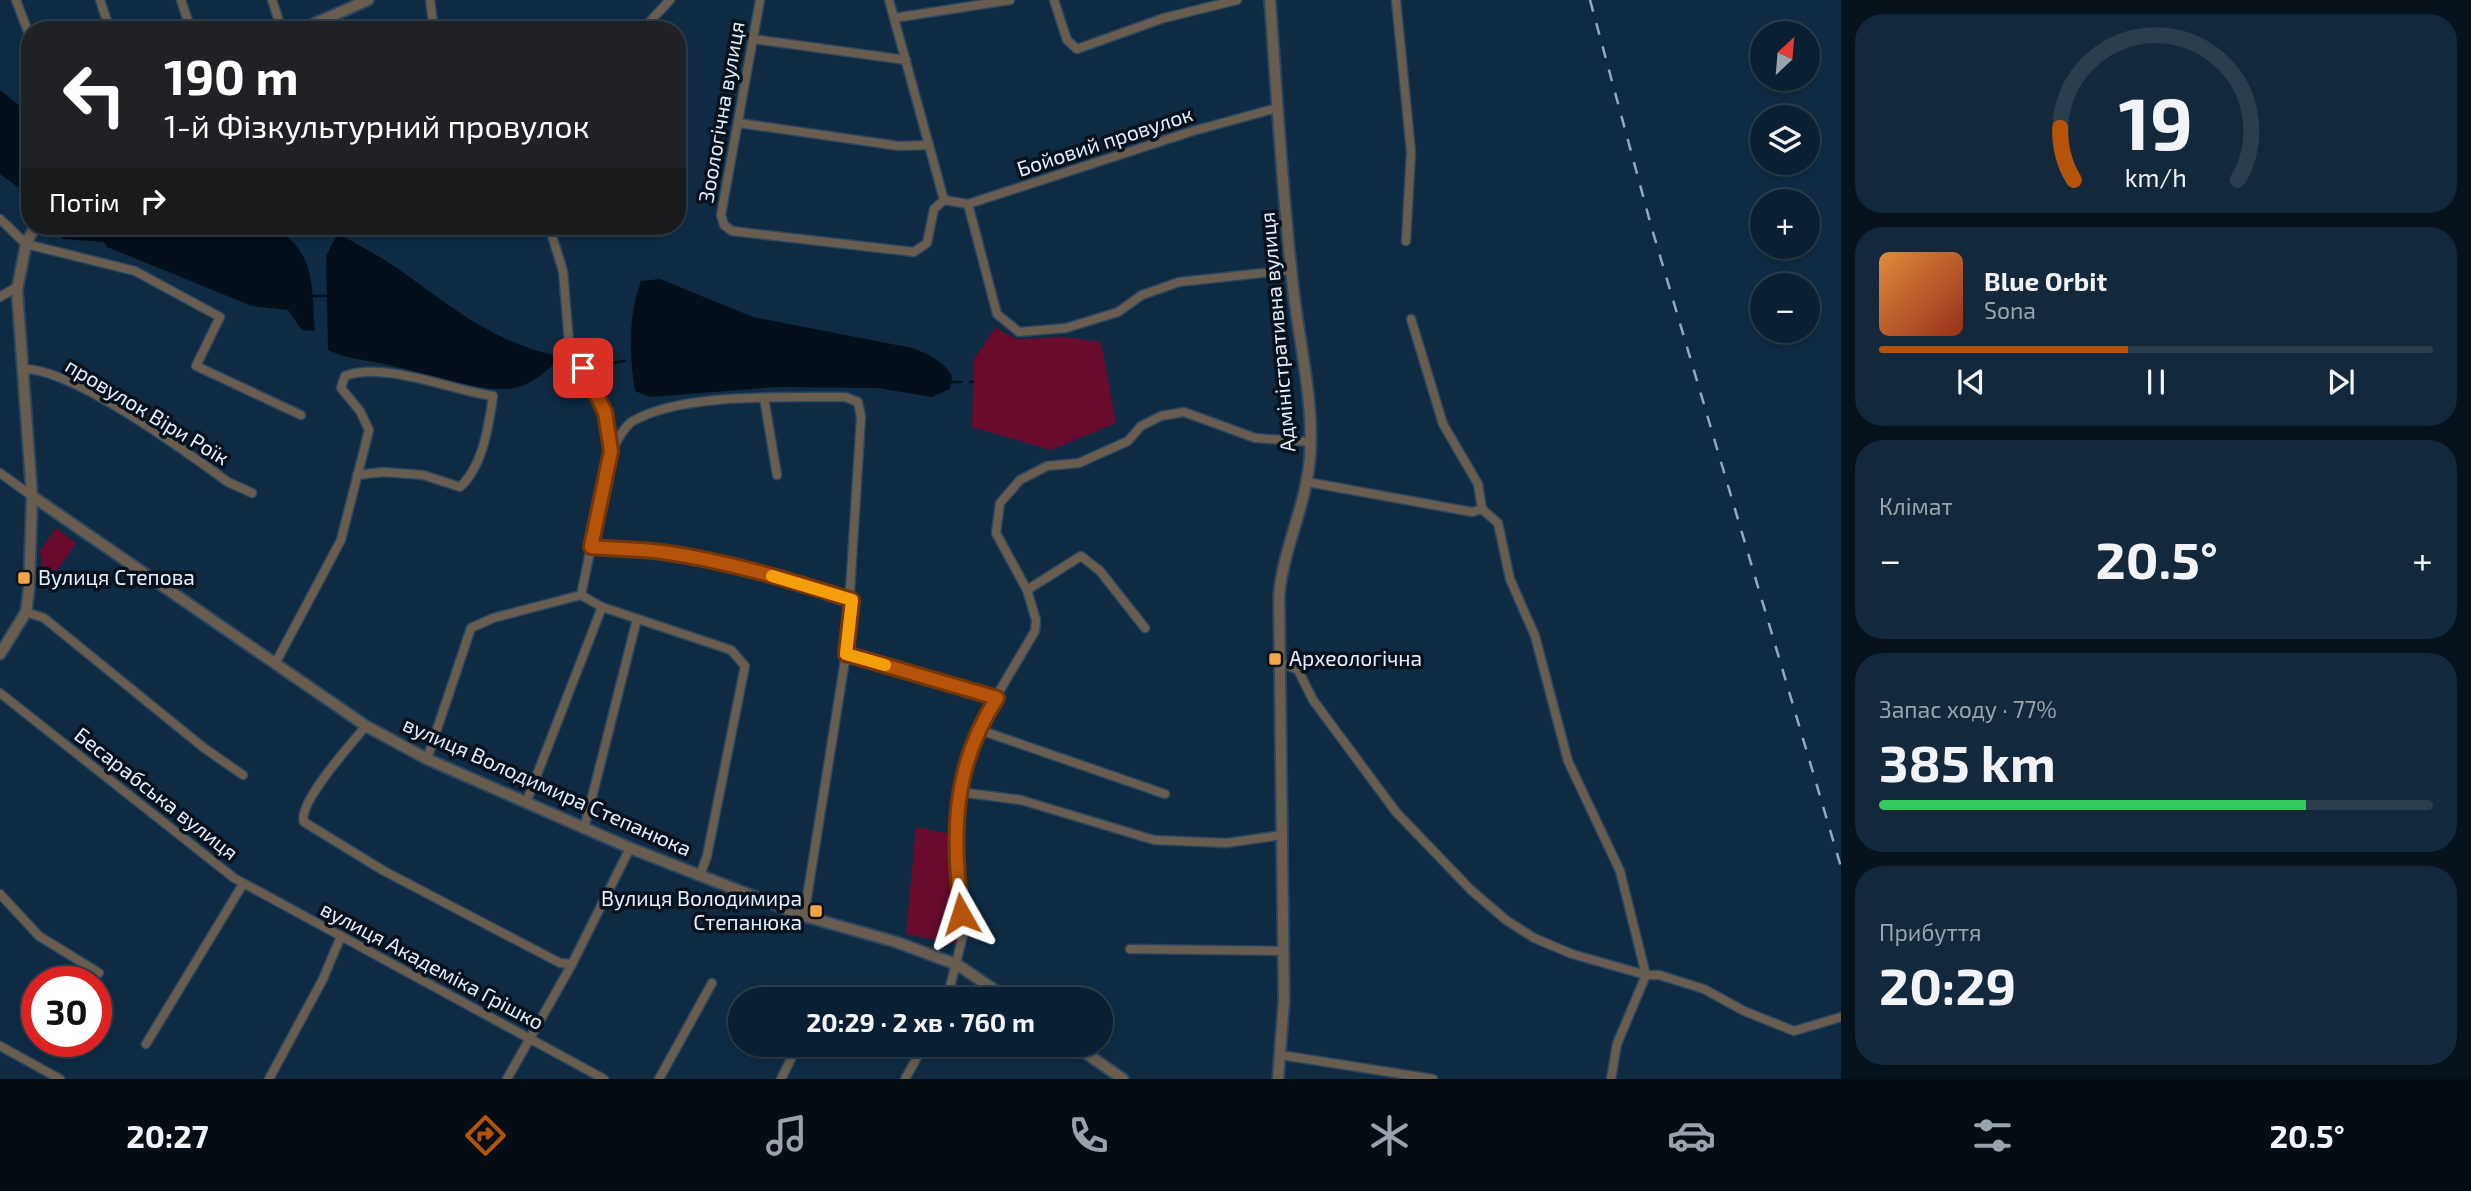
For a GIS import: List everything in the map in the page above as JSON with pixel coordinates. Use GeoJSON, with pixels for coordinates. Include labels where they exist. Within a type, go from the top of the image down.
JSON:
{"type":"FeatureCollection","features":[{"type":"Feature","properties":{"kind":"street"},"geometry":{"type":"LineString","coordinates":[[16,0],[24,21]]}},
{"type":"Feature","properties":{"kind":"street"},"geometry":{"type":"LineString","coordinates":[[100,0],[107,21]]}},
{"type":"Feature","properties":{"kind":"street"},"geometry":{"type":"LineString","coordinates":[[181,0],[188,21]]}},
{"type":"Feature","properties":{"kind":"street"},"geometry":{"type":"LineString","coordinates":[[272,0],[279,21]]}},
{"type":"Feature","properties":{"kind":"street"},"geometry":{"type":"LineString","coordinates":[[321,21],[369,0]]}},
{"type":"Feature","properties":{"kind":"street"},"geometry":{"type":"LineString","coordinates":[[430,0],[433,21]]}},
{"type":"Feature","properties":{"kind":"street"},"geometry":{"type":"LineString","coordinates":[[650,21],[670,0]]}},
{"type":"Feature","properties":{"kind":"street","name":"Зоологічна вулиця"},"geometry":{"type":"LineString","coordinates":[[760,0],[721,215],[724,225],[732,231],[914,252],[927,243],[934,209],[944,200]]}},
{"type":"Feature","properties":{"kind":"street"},"geometry":{"type":"LineString","coordinates":[[889,0],[944,200]]}},
{"type":"Feature","properties":{"kind":"street"},"geometry":{"type":"LineString","coordinates":[[894,18],[1010,0]]}},
{"type":"Feature","properties":{"kind":"street"},"geometry":{"type":"LineString","coordinates":[[1054,0],[1067,40],[1077,50],[1164,18],[1237,0]]}},
{"type":"Feature","properties":{"kind":"street","name":"Адміністративна вулиця"},"geometry":{"type":"LineString","coordinates":[[1270,0],[1291,270],[1308,391],[1310,442],[1307,482],[1281,569],[1283,951],[1278,1079]]}},
{"type":"Feature","properties":{"kind":"street"},"geometry":{"type":"LineString","coordinates":[[1396,0],[1411,152],[1406,241]]}},
{"type":"Feature","properties":{"kind":"street"},"geometry":{"type":"LineString","coordinates":[[753,39],[906,60]]}},
{"type":"Feature","properties":{"kind":"street","name":"Бойовий провулок"},"geometry":{"type":"LineString","coordinates":[[944,200],[968,204],[1193,131],[1277,108]]}},
{"type":"Feature","properties":{"kind":"street"},"geometry":{"type":"LineString","coordinates":[[739,123],[898,146],[929,145]]}},
{"type":"Feature","properties":{"kind":"street"},"geometry":{"type":"LineString","coordinates":[[968,204],[997,314],[1019,332],[1066,328],[1118,312],[1142,295],[1180,282],[1291,270]]}},
{"type":"Feature","properties":{"kind":"street"},"geometry":{"type":"LineString","coordinates":[[0,219],[26,244],[135,271],[220,317],[197,366],[301,415]]}},
{"type":"Feature","properties":{"kind":"street"},"geometry":{"type":"LineString","coordinates":[[0,654],[26,611],[33,496],[17,287],[30,235]]}},
{"type":"Feature","properties":{"kind":"street"},"geometry":{"type":"LineString","coordinates":[[552,235],[563,271],[569,342],[605,412],[611,451],[581,594]]}},
{"type":"Feature","properties":{"kind":"street"},"geometry":{"type":"LineString","coordinates":[[0,297],[17,287]]}},
{"type":"Feature","properties":{"kind":"street"},"geometry":{"type":"LineString","coordinates":[[1411,318],[1443,424],[1478,484],[1482,509],[1498,523],[1510,579],[1535,636],[1568,761],[1620,872],[1646,975],[1617,1044],[1612,1079]]}},
{"type":"Feature","properties":{"kind":"street","name":"провулок Віри Роїк"},"geometry":{"type":"LineString","coordinates":[[22,369],[37,368],[88,392],[228,482],[252,493]]}},
{"type":"Feature","properties":{"kind":"street"},"geometry":{"type":"LineString","coordinates":[[276,662],[341,540],[357,475],[369,430],[360,411],[341,388],[345,376],[358,371],[388,373],[493,396],[480,454],[469,479],[460,487],[423,475],[383,472],[357,475]]}},
{"type":"Feature","properties":{"kind":"street"},"geometry":{"type":"LineString","coordinates":[[611,451],[630,422],[666,408],[764,398],[845,397],[858,402],[861,417],[852,600],[846,654],[804,916]]}},
{"type":"Feature","properties":{"kind":"street"},"geometry":{"type":"LineString","coordinates":[[764,398],[777,475]]}},
{"type":"Feature","properties":{"kind":"street"},"geometry":{"type":"LineString","coordinates":[[951,987],[963,935],[954,850],[959,792],[977,729],[1035,631],[1036,620],[1027,590],[996,533],[1000,503],[1020,480],[1047,466],[1079,463],[1128,441],[1141,426],[1161,416],[1184,412],[1255,438],[1310,442]]}},
{"type":"Feature","properties":{"kind":"street","name":"вулиця Володимира Степанюка"},"geometry":{"type":"LineString","coordinates":[[0,473],[366,726],[427,760],[584,829],[804,916],[896,942],[958,965],[990,987]]}},
{"type":"Feature","properties":{"kind":"street"},"geometry":{"type":"LineString","coordinates":[[1307,482],[1472,512],[1482,509]]}},
{"type":"Feature","properties":{"kind":"street"},"geometry":{"type":"LineString","coordinates":[[591,547],[662,552],[714,562],[794,581],[852,600]]}},
{"type":"Feature","properties":{"kind":"street"},"geometry":{"type":"LineString","coordinates":[[1027,590],[1081,556],[1100,571],[1145,628]]}},
{"type":"Feature","properties":{"kind":"street"},"geometry":{"type":"LineString","coordinates":[[427,760],[471,628],[493,618],[581,594],[602,607],[731,650],[745,666],[707,856],[700,874]]}},
{"type":"Feature","properties":{"kind":"street"},"geometry":{"type":"LineString","coordinates":[[526,803],[602,607]]}},
{"type":"Feature","properties":{"kind":"street"},"geometry":{"type":"LineString","coordinates":[[26,611],[44,618],[204,748],[243,775]]}},
{"type":"Feature","properties":{"kind":"street"},"geometry":{"type":"LineString","coordinates":[[584,829],[637,619]]}},
{"type":"Feature","properties":{"kind":"street"},"geometry":{"type":"LineString","coordinates":[[846,654],[997,698]]}},
{"type":"Feature","properties":{"kind":"street"},"geometry":{"type":"LineString","coordinates":[[1280,662],[1298,670],[1313,700],[1396,812],[1471,890],[1506,920],[1534,938],[1572,954],[1704,989],[1744,1012],[1794,1031],[1841,1017]]}},
{"type":"Feature","properties":{"kind":"street","name":"Бесарабська вулиця"},"geometry":{"type":"LineString","coordinates":[[0,693],[243,884],[146,1044]]}},
{"type":"Feature","properties":{"kind":"street"},"geometry":{"type":"LineString","coordinates":[[366,726],[303,810],[302,816],[309,826],[384,871],[560,963],[572,964]]}},
{"type":"Feature","properties":{"kind":"street"},"geometry":{"type":"LineString","coordinates":[[977,729],[1165,794]]}},
{"type":"Feature","properties":{"kind":"street"},"geometry":{"type":"LineString","coordinates":[[959,792],[1021,800],[1153,840],[1226,843],[1282,835]]}},
{"type":"Feature","properties":{"kind":"street"},"geometry":{"type":"LineString","coordinates":[[507,1079],[572,964],[630,848]]}},
{"type":"Feature","properties":{"kind":"street","name":"вулиця Академіка Грішко"},"geometry":{"type":"LineString","coordinates":[[243,884],[604,1079]]}},
{"type":"Feature","properties":{"kind":"street"},"geometry":{"type":"LineString","coordinates":[[0,894],[39,936],[88,966]]}},
{"type":"Feature","properties":{"kind":"street"},"geometry":{"type":"LineString","coordinates":[[269,1079],[323,979],[341,936]]}},
{"type":"Feature","properties":{"kind":"street"},"geometry":{"type":"LineString","coordinates":[[1130,949],[1283,951]]}},
{"type":"Feature","properties":{"kind":"street"},"geometry":{"type":"LineString","coordinates":[[659,1079],[712,983]]}},
{"type":"Feature","properties":{"kind":"street"},"geometry":{"type":"LineString","coordinates":[[0,1046],[60,1079]]}},
{"type":"Feature","properties":{"kind":"street"},"geometry":{"type":"LineString","coordinates":[[1281,1055],[1433,1079]]}},
{"type":"Feature","properties":{"kind":"street"},"geometry":{"type":"LineString","coordinates":[[781,1079],[792,1057]]}},
{"type":"Feature","properties":{"kind":"street"},"geometry":{"type":"LineString","coordinates":[[905,1079],[917,1057]]}},
{"type":"Feature","properties":{"kind":"street"},"geometry":{"type":"LineString","coordinates":[[1091,1057],[1123,1079]]}},
{"type":"Feature","properties":{"kind":"shaded area"},"geometry":{"type":"Polygon","coordinates":[[[995,328],[1017,339],[1064,337],[1101,342],[1116,423],[1051,450],[972,427],[974,359],[995,328]]]}},
{"type":"Feature","properties":{"kind":"shaded area"},"geometry":{"type":"Polygon","coordinates":[[[56,528],[76,543],[53,576],[43,569],[40,551],[56,528]]]}},
{"type":"Feature","properties":{"kind":"shaded area"},"geometry":{"type":"Polygon","coordinates":[[[916,827],[949,834],[959,945],[906,934],[916,827]]]}},
{"type":"Feature","properties":{"kind":"water"},"geometry":{"type":"Polygon","coordinates":[[[0,90],[21,107],[21,189],[0,174],[0,90]]]}},
{"type":"Feature","properties":{"kind":"water"},"geometry":{"type":"Polygon","coordinates":[[[60,235],[286,235],[297,247],[309,271],[315,331],[302,330],[288,310],[252,306],[107,247],[104,242],[63,239],[60,235]]]}},
{"type":"Feature","properties":{"kind":"water"},"geometry":{"type":"Polygon","coordinates":[[[337,235],[341,235],[494,333],[538,351],[563,357],[528,383],[502,389],[456,382],[328,350],[326,256],[337,235]]]}},
{"type":"Feature","properties":{"kind":"water"},"geometry":{"type":"Polygon","coordinates":[[[660,279],[753,317],[912,348],[944,366],[952,376],[950,389],[932,397],[878,388],[776,387],[651,397],[635,391],[631,336],[634,308],[641,281],[660,279]]]}},
{"type":"Feature","properties":{"kind":"waterway"},"geometry":{"type":"LineString","coordinates":[[312,296],[327,296]]}},
{"type":"Feature","properties":{"kind":"waterway"},"geometry":{"type":"LineString","coordinates":[[563,357],[573,368],[625,361]]}},
{"type":"Feature","properties":{"kind":"waterway"},"geometry":{"type":"LineString","coordinates":[[951,382],[961,382]]}},
{"type":"Feature","properties":{"kind":"railway"},"geometry":{"type":"LineString","coordinates":[[1590,0],[1652,229],[1841,867]]}},
{"type":"Feature","properties":{"kind":"slow traffic"},"geometry":{"type":"LineString","coordinates":[[772,576],[852,600],[846,654],[885,665]]}},
{"type":"Feature","properties":{"kind":"place","name":"Вулиця Степова"},"geometry":{"type":"Point","coordinates":[24,578]}},
{"type":"Feature","properties":{"kind":"place","name":"Археологічна"},"geometry":{"type":"Point","coordinates":[1275,659]}},
{"type":"Feature","properties":{"kind":"place","name":"Вулиця Володимира Степанюка"},"geometry":{"type":"Point","coordinates":[816,911]}},
{"type":"Feature","properties":{"kind":"route"},"geometry":{"type":"LineString","coordinates":[[583,368],[605,412],[611,451],[591,547],[662,552],[714,562],[794,581],[852,600],[846,654],[997,698],[977,729],[959,792],[954,850],[961,914]]}}]}
